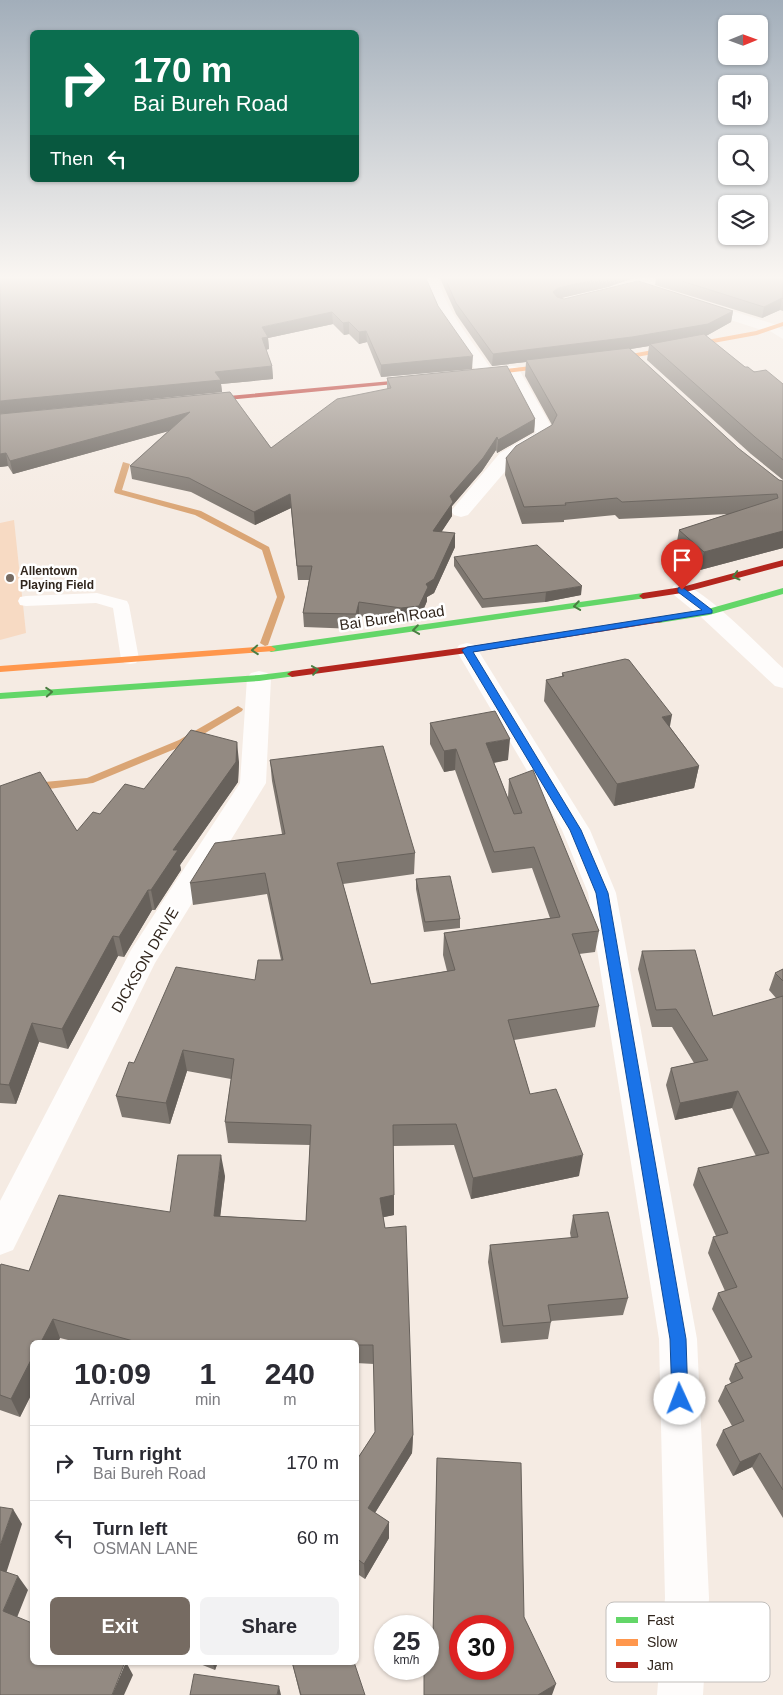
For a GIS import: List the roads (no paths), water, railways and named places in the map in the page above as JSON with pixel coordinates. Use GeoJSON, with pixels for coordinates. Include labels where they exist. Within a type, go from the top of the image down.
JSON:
{"type":"FeatureCollection","features":[{"type":"Feature","properties":{"kind":"main road"},"geometry":{"type":"LineString","coordinates":[[458,376],[636,355]]}},
{"type":"Feature","properties":{"kind":"main road"},"geometry":{"type":"LineString","coordinates":[[180,402],[439,378]]}},
{"type":"Feature","properties":{"kind":"main road","name":"Bai Bureh Road"},"geometry":{"type":"LineString","coordinates":[[0,669],[276,648],[465,623],[682,590],[783,563]]}},
{"type":"Feature","properties":{"kind":"main road"},"geometry":{"type":"LineString","coordinates":[[0,696],[259,678],[467,650],[709,612],[783,591]]}},
{"type":"Feature","properties":{"kind":"street"},"geometry":{"type":"LineString","coordinates":[[475,355],[487,374]]}},
{"type":"Feature","properties":{"kind":"street"},"geometry":{"type":"LineString","coordinates":[[631,356],[645,368]]}},
{"type":"Feature","properties":{"kind":"street"},"geometry":{"type":"LineString","coordinates":[[461,511],[494,469],[507,457],[544,436],[545,431],[512,371]]}},
{"type":"Feature","properties":{"kind":"street"},"geometry":{"type":"LineString","coordinates":[[682,590],[709,612],[783,681]]}},
{"type":"Feature","properties":{"kind":"street"},"geometry":{"type":"LineString","coordinates":[[467,650],[576,830],[602,893],[678,1339],[687,1602]]}},
{"type":"Feature","properties":{"kind":"street","name":"DICKSON DRIVE"},"geometry":{"type":"LineString","coordinates":[[0,1238],[142,958],[254,783],[259,678]]}},
{"type":"Feature","properties":{"kind":"street"},"geometry":{"type":"LineString","coordinates":[[680,1695],[681,1682]]}},
{"type":"Feature","properties":{"kind":"lane"},"geometry":{"type":"LineString","coordinates":[[26,601],[98,598],[120,605],[130,659]]}},
{"type":"Feature","properties":{"kind":"waterway"},"geometry":{"type":"LineString","coordinates":[[126,464],[118,491],[198,513],[266,549],[281,597],[265,643]]}},
{"type":"Feature","properties":{"kind":"waterway"},"geometry":{"type":"LineString","coordinates":[[34,787],[89,781],[183,742],[238,709]]}},
{"type":"Feature","properties":{"kind":"place","name":"Allentown Playing Field"},"geometry":{"type":"Point","coordinates":[10,578]}}]}
